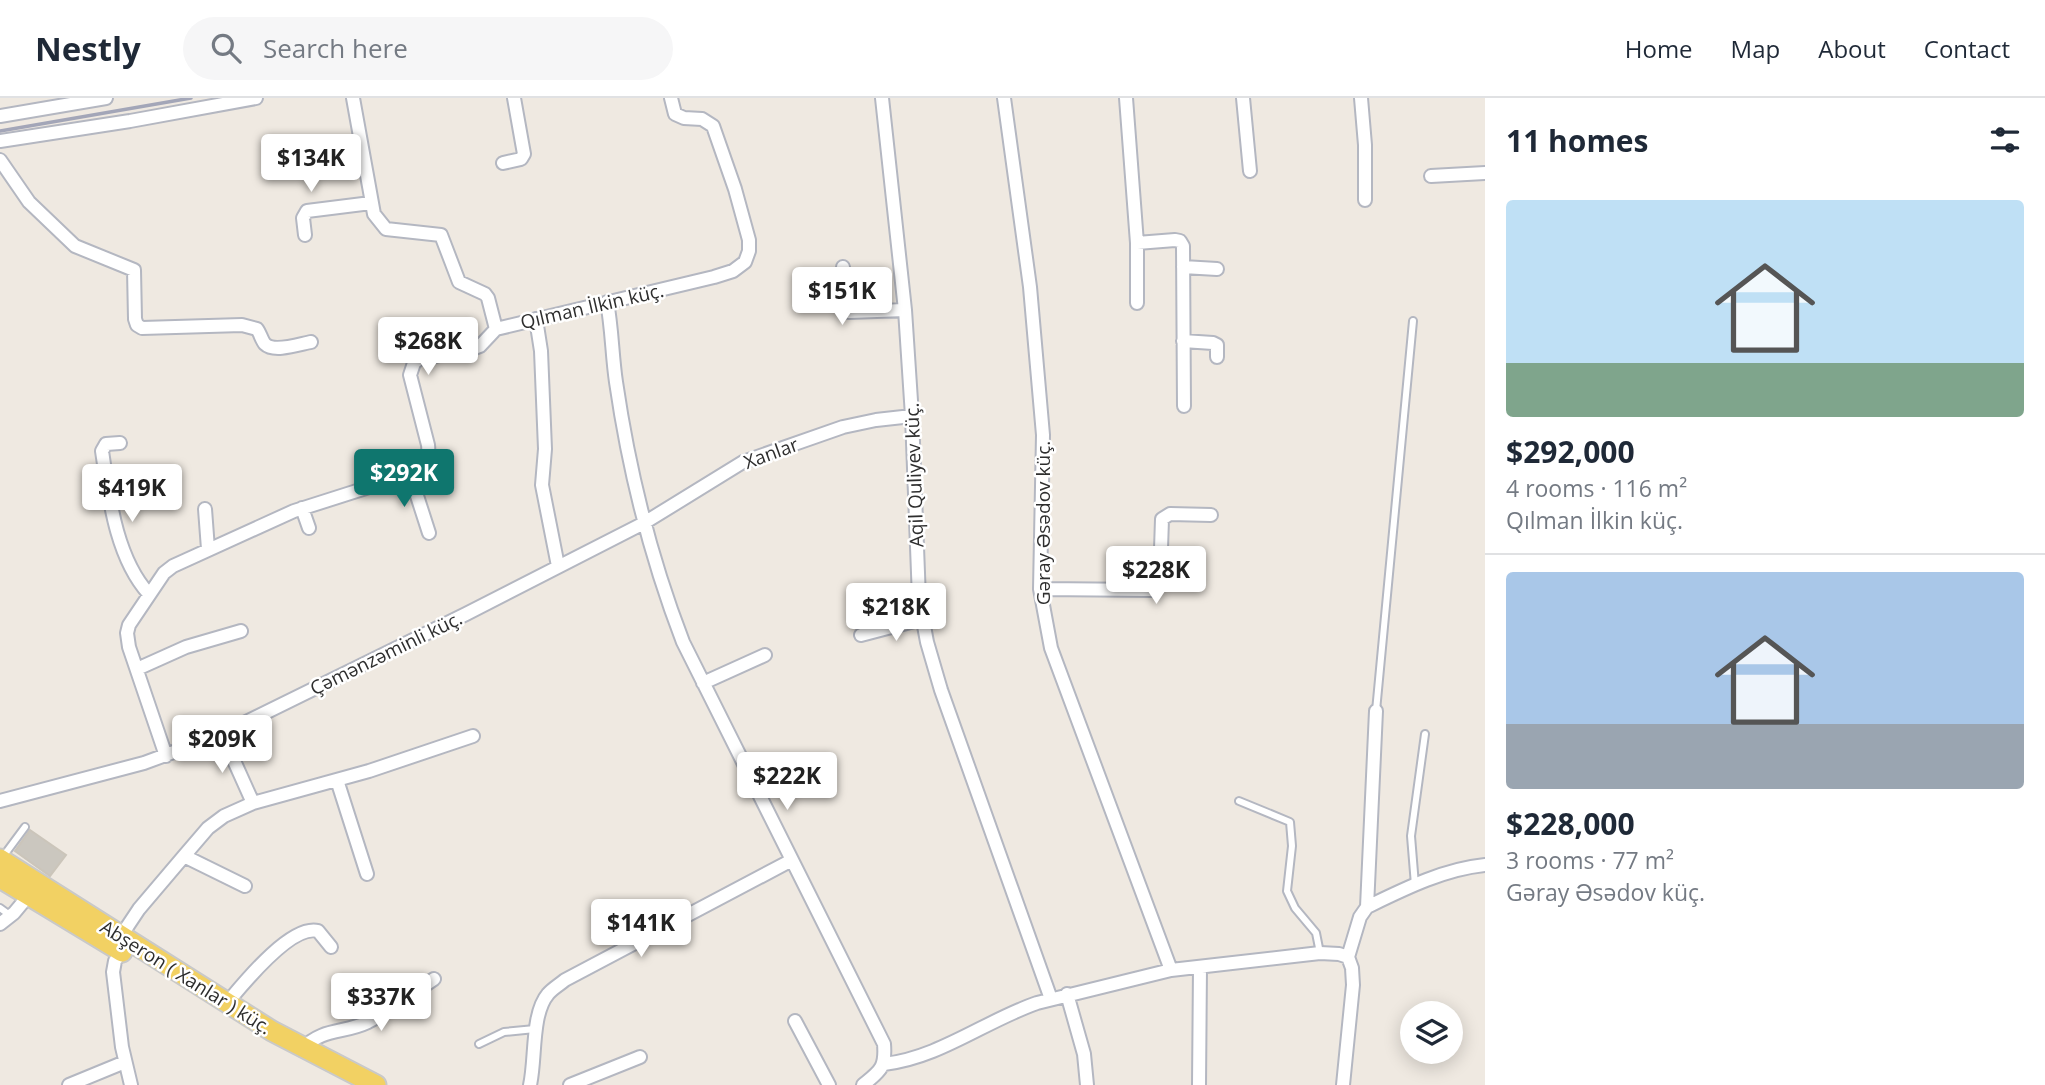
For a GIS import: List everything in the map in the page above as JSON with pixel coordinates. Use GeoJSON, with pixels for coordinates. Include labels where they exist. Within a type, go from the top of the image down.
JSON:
{"type":"FeatureCollection","features":[{"type":"Feature","properties":{"kind":"main road"},"geometry":{"type":"LineString","coordinates":[[0,866],[29,895],[121,944],[264,1041],[348,1085]]}},
{"type":"Feature","properties":{"kind":"main road","name":"Abşeron ( Xanlar ) küç."},"geometry":{"type":"LineString","coordinates":[[0,866],[121,944],[227,1003],[302,1049],[376,1085]]}},
{"type":"Feature","properties":{"kind":"street"},"geometry":{"type":"LineString","coordinates":[[0,116],[106,98]]}},
{"type":"Feature","properties":{"kind":"street"},"geometry":{"type":"LineString","coordinates":[[0,141],[256,98]]}},
{"type":"Feature","properties":{"kind":"street"},"geometry":{"type":"LineString","coordinates":[[354,98],[374,214],[386,229],[441,235],[459,282],[488,298],[496,329]]}},
{"type":"Feature","properties":{"kind":"street"},"geometry":{"type":"LineString","coordinates":[[503,163],[521,159],[524,154],[514,98]]}},
{"type":"Feature","properties":{"kind":"street","name":"Qılman İlkin küç."},"geometry":{"type":"LineString","coordinates":[[426,460],[429,454],[428,446],[410,375],[414,363],[424,357],[480,346],[496,329],[714,277],[733,271],[745,262],[749,240],[735,189],[713,127],[702,119],[684,118],[674,114],[671,98]]}},
{"type":"Feature","properties":{"kind":"street","name":"Aqil Quliyev küç."},"geometry":{"type":"LineString","coordinates":[[882,98],[905,310],[922,618],[941,690],[1051,999]]}},
{"type":"Feature","properties":{"kind":"street","name":"Gəray Əsədov küç."},"geometry":{"type":"LineString","coordinates":[[1004,98],[1030,287],[1043,435],[1040,589],[1051,648],[1171,970]]}},
{"type":"Feature","properties":{"kind":"street"},"geometry":{"type":"LineString","coordinates":[[1126,98],[1137,243],[1137,303]]}},
{"type":"Feature","properties":{"kind":"street"},"geometry":{"type":"LineString","coordinates":[[1242,98],[1250,172]]}},
{"type":"Feature","properties":{"kind":"street"},"geometry":{"type":"LineString","coordinates":[[1361,98],[1365,145],[1365,200]]}},
{"type":"Feature","properties":{"kind":"street"},"geometry":{"type":"LineString","coordinates":[[0,160],[29,202],[75,246],[134,270],[135,319],[137,325],[142,328],[242,325],[257,329],[268,346],[278,348],[311,342]]}},
{"type":"Feature","properties":{"kind":"street"},"geometry":{"type":"LineString","coordinates":[[1431,176],[1485,173]]}},
{"type":"Feature","properties":{"kind":"street"},"geometry":{"type":"LineString","coordinates":[[305,235],[303,218],[307,211],[371,203]]}},
{"type":"Feature","properties":{"kind":"street"},"geometry":{"type":"LineString","coordinates":[[1137,243],[1180,241],[1183,246],[1184,406]]}},
{"type":"Feature","properties":{"kind":"street"},"geometry":{"type":"LineString","coordinates":[[843,267],[846,306],[849,312],[905,310]]}},
{"type":"Feature","properties":{"kind":"street"},"geometry":{"type":"LineString","coordinates":[[1183,267],[1217,269]]}},
{"type":"Feature","properties":{"kind":"street"},"geometry":{"type":"LineString","coordinates":[[607,302],[616,380],[644,523],[672,615],[682,642],[884,1044],[884,1064],[878,1073],[863,1085]]}},
{"type":"Feature","properties":{"kind":"street"},"geometry":{"type":"LineString","coordinates":[[536,319],[542,363],[545,449],[542,485],[558,566]]}},
{"type":"Feature","properties":{"kind":"street"},"geometry":{"type":"LineString","coordinates":[[1183,341],[1213,343],[1217,345],[1217,357]]}},
{"type":"Feature","properties":{"kind":"street","name":"Xanlar"},"geometry":{"type":"LineString","coordinates":[[644,523],[743,462],[843,427],[912,416]]}},
{"type":"Feature","properties":{"kind":"street"},"geometry":{"type":"LineString","coordinates":[[120,443],[106,443],[102,451],[113,517],[136,576],[149,594]]}},
{"type":"Feature","properties":{"kind":"street"},"geometry":{"type":"LineString","coordinates":[[166,756],[127,633],[149,594],[168,569],[302,508],[410,474],[426,460],[441,472]]}},
{"type":"Feature","properties":{"kind":"street"},"geometry":{"type":"LineString","coordinates":[[410,474],[429,533]]}},
{"type":"Feature","properties":{"kind":"street"},"geometry":{"type":"LineString","coordinates":[[302,508],[309,528]]}},
{"type":"Feature","properties":{"kind":"street"},"geometry":{"type":"LineString","coordinates":[[205,509],[208,549]]}},
{"type":"Feature","properties":{"kind":"street"},"geometry":{"type":"LineString","coordinates":[[1040,589],[1152,590],[1158,586],[1160,579],[1162,519],[1170,514],[1211,515]]}},
{"type":"Feature","properties":{"kind":"street","name":"Çəmənzəminli küç."},"geometry":{"type":"LineString","coordinates":[[0,801],[166,756],[222,734],[644,523]]}},
{"type":"Feature","properties":{"kind":"street"},"geometry":{"type":"LineString","coordinates":[[861,635],[922,618]]}},
{"type":"Feature","properties":{"kind":"street"},"geometry":{"type":"LineString","coordinates":[[137,669],[186,647],[241,631]]}},
{"type":"Feature","properties":{"kind":"street"},"geometry":{"type":"LineString","coordinates":[[703,683],[765,655]]}},
{"type":"Feature","properties":{"kind":"street"},"geometry":{"type":"LineString","coordinates":[[1367,907],[1376,711]]}},
{"type":"Feature","properties":{"kind":"street"},"geometry":{"type":"LineString","coordinates":[[222,734],[253,803]]}},
{"type":"Feature","properties":{"kind":"street"},"geometry":{"type":"LineString","coordinates":[[131,1085],[125,1062],[113,972],[115,961],[139,909],[208,828],[224,816],[253,803],[337,780],[473,737]]}},
{"type":"Feature","properties":{"kind":"street"},"geometry":{"type":"LineString","coordinates":[[337,780],[367,874]]}},
{"type":"Feature","properties":{"kind":"street"},"geometry":{"type":"LineString","coordinates":[[184,856],[245,886]]}},
{"type":"Feature","properties":{"kind":"street"},"geometry":{"type":"LineString","coordinates":[[530,1085],[542,1002],[549,992],[565,980],[792,860]]}},
{"type":"Feature","properties":{"kind":"street"},"geometry":{"type":"LineString","coordinates":[[1343,1085],[1353,985],[1348,957],[1360,917],[1367,907],[1415,885],[1455,871],[1485,865]]}},
{"type":"Feature","properties":{"kind":"street"},"geometry":{"type":"LineString","coordinates":[[4,916],[29,895]]}},
{"type":"Feature","properties":{"kind":"street"},"geometry":{"type":"LineString","coordinates":[[227,1003],[261,963],[282,946],[309,930],[318,931],[331,947]]}},
{"type":"Feature","properties":{"kind":"street"},"geometry":{"type":"LineString","coordinates":[[884,1064],[916,1059],[1016,1010],[1067,994],[1171,970],[1320,953],[1348,957]]}},
{"type":"Feature","properties":{"kind":"street"},"geometry":{"type":"LineString","coordinates":[[1199,1085],[1200,968]]}},
{"type":"Feature","properties":{"kind":"street"},"geometry":{"type":"LineString","coordinates":[[302,1049],[313,1037],[356,1027],[371,1020],[434,979]]}},
{"type":"Feature","properties":{"kind":"street"},"geometry":{"type":"LineString","coordinates":[[1067,994],[1084,1054],[1087,1085]]}},
{"type":"Feature","properties":{"kind":"street"},"geometry":{"type":"LineString","coordinates":[[795,1021],[829,1085]]}},
{"type":"Feature","properties":{"kind":"street"},"geometry":{"type":"LineString","coordinates":[[570,1085],[640,1057]]}},
{"type":"Feature","properties":{"kind":"street"},"geometry":{"type":"LineString","coordinates":[[69,1085],[125,1062]]}},
{"type":"Feature","properties":{"kind":"lane"},"geometry":{"type":"LineString","coordinates":[[1376,711],[1412,321]]}},
{"type":"Feature","properties":{"kind":"lane"},"geometry":{"type":"LineString","coordinates":[[1415,885],[1411,836],[1425,734]]}},
{"type":"Feature","properties":{"kind":"lane"},"geometry":{"type":"LineString","coordinates":[[1239,801],[1290,822],[1292,846],[1287,891],[1295,908],[1316,933],[1320,953]]}},
{"type":"Feature","properties":{"kind":"lane"},"geometry":{"type":"LineString","coordinates":[[0,866],[25,827]]}},
{"type":"Feature","properties":{"kind":"lane"},"geometry":{"type":"LineString","coordinates":[[479,1044],[504,1032],[537,1029]]}},
{"type":"Feature","properties":{"kind":"building"},"geometry":{"type":"Polygon","coordinates":[[[30,830],[66,855],[50,876],[15,851],[30,830]]]}},
{"type":"Feature","properties":{"kind":"railway"},"geometry":{"type":"LineString","coordinates":[[0,131],[191,98]]}}]}
